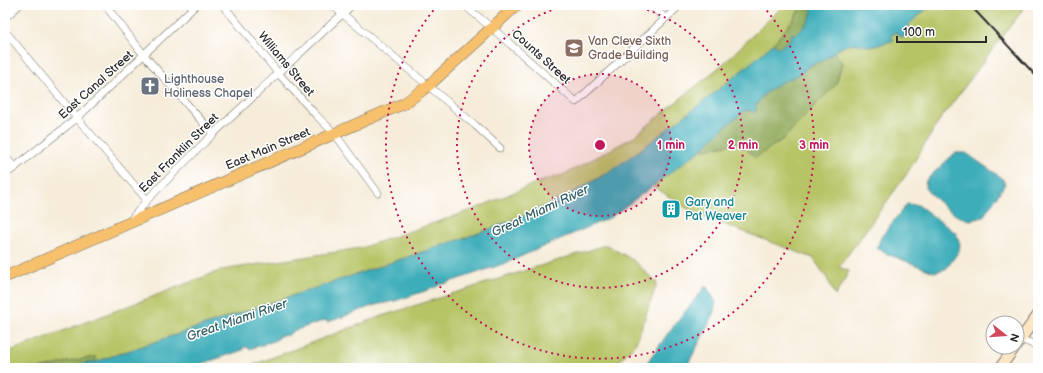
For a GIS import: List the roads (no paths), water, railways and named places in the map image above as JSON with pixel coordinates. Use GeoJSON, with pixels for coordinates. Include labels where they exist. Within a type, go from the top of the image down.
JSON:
{"type":"FeatureCollection","features":[{"type":"Feature","properties":{"kind":"main road","name":"East Main Street"},"geometry":{"type":"LineString","coordinates":[[5,277],[405,103],[428,86],[517,5]]}},
{"type":"Feature","properties":{"kind":"main road"},"geometry":{"type":"LineString","coordinates":[[1025,332],[1038,315]]}},
{"type":"Feature","properties":{"kind":"main road"},"geometry":{"type":"LineString","coordinates":[[1000,368],[1009,355]]}},
{"type":"Feature","properties":{"kind":"street"},"geometry":{"type":"LineString","coordinates":[[5,18],[19,5]]}},
{"type":"Feature","properties":{"kind":"street"},"geometry":{"type":"LineString","coordinates":[[105,5],[144,55],[213,134]]}},
{"type":"Feature","properties":{"kind":"street","name":"East Canal Street"},"geometry":{"type":"LineString","coordinates":[[5,174],[76,118],[196,5]]}},
{"type":"Feature","properties":{"kind":"street","name":"Williams Street"},"geometry":{"type":"LineString","coordinates":[[223,5],[278,73],[335,134],[378,193]]}},
{"type":"Feature","properties":{"kind":"street"},"geometry":{"type":"LineString","coordinates":[[332,5],[475,125],[500,148]]}},
{"type":"Feature","properties":{"kind":"street","name":"East Franklin Street"},"geometry":{"type":"LineString","coordinates":[[130,222],[147,200],[213,134],[352,5]]}},
{"type":"Feature","properties":{"kind":"street","name":"Counts Street"},"geometry":{"type":"LineString","coordinates":[[464,5],[576,102],[665,18]]}},
{"type":"Feature","properties":{"kind":"street"},"geometry":{"type":"LineString","coordinates":[[650,5],[665,18],[680,5]]}},
{"type":"Feature","properties":{"kind":"street"},"geometry":{"type":"LineString","coordinates":[[5,31],[76,118],[147,200]]}},
{"type":"Feature","properties":{"kind":"street"},"geometry":{"type":"LineString","coordinates":[[5,156],[14,168]]}},
{"type":"Feature","properties":{"kind":"street"},"geometry":{"type":"LineString","coordinates":[[1025,344],[1038,346]]}},
{"type":"Feature","properties":{"kind":"water","name":"Great Miami River"},"geometry":{"type":"Polygon","coordinates":[[[804,5],[931,5],[908,25],[910,28],[906,36],[901,37],[896,32],[891,36],[894,40],[872,47],[855,43],[844,46],[824,60],[809,66],[800,74],[778,84],[762,96],[755,107],[757,110],[755,112],[746,110],[721,130],[701,150],[611,217],[506,263],[395,301],[375,305],[327,322],[326,320],[293,331],[287,336],[279,336],[279,338],[269,343],[266,342],[265,344],[249,349],[248,347],[242,348],[243,350],[189,368],[68,368],[89,362],[95,362],[476,234],[526,215],[558,200],[590,183],[632,156],[712,95],[773,44],[779,48],[791,39],[792,33],[796,34],[799,32],[810,18],[812,10],[811,6],[804,5]]]}},
{"type":"Feature","properties":{"kind":"water"},"geometry":{"type":"Polygon","coordinates":[[[955,153],[966,153],[1002,178],[1005,184],[983,217],[971,220],[958,216],[940,203],[925,188],[926,180],[955,153]]]}},
{"type":"Feature","properties":{"kind":"water"},"geometry":{"type":"Polygon","coordinates":[[[907,204],[918,205],[956,233],[960,244],[959,251],[946,269],[934,272],[885,253],[877,248],[881,237],[907,204]]]}},
{"type":"Feature","properties":{"kind":"water"},"geometry":{"type":"Polygon","coordinates":[[[706,286],[716,302],[713,316],[686,368],[643,368],[674,325],[706,286]]]}},
{"type":"Feature","properties":{"kind":"railway"},"geometry":{"type":"LineString","coordinates":[[970,5],[1038,78]]}},
{"type":"Feature","properties":{"kind":"place","name":"Van Cleve Sixth Grade Building"},"geometry":{"type":"Point","coordinates":[574,48]}},
{"type":"Feature","properties":{"kind":"place","name":"Lighthouse Holiness Chapel"},"geometry":{"type":"Point","coordinates":[150,86]}},
{"type":"Feature","properties":{"kind":"place","name":"Gary and Pat Weaver"},"geometry":{"type":"Point","coordinates":[671,209]}}]}
